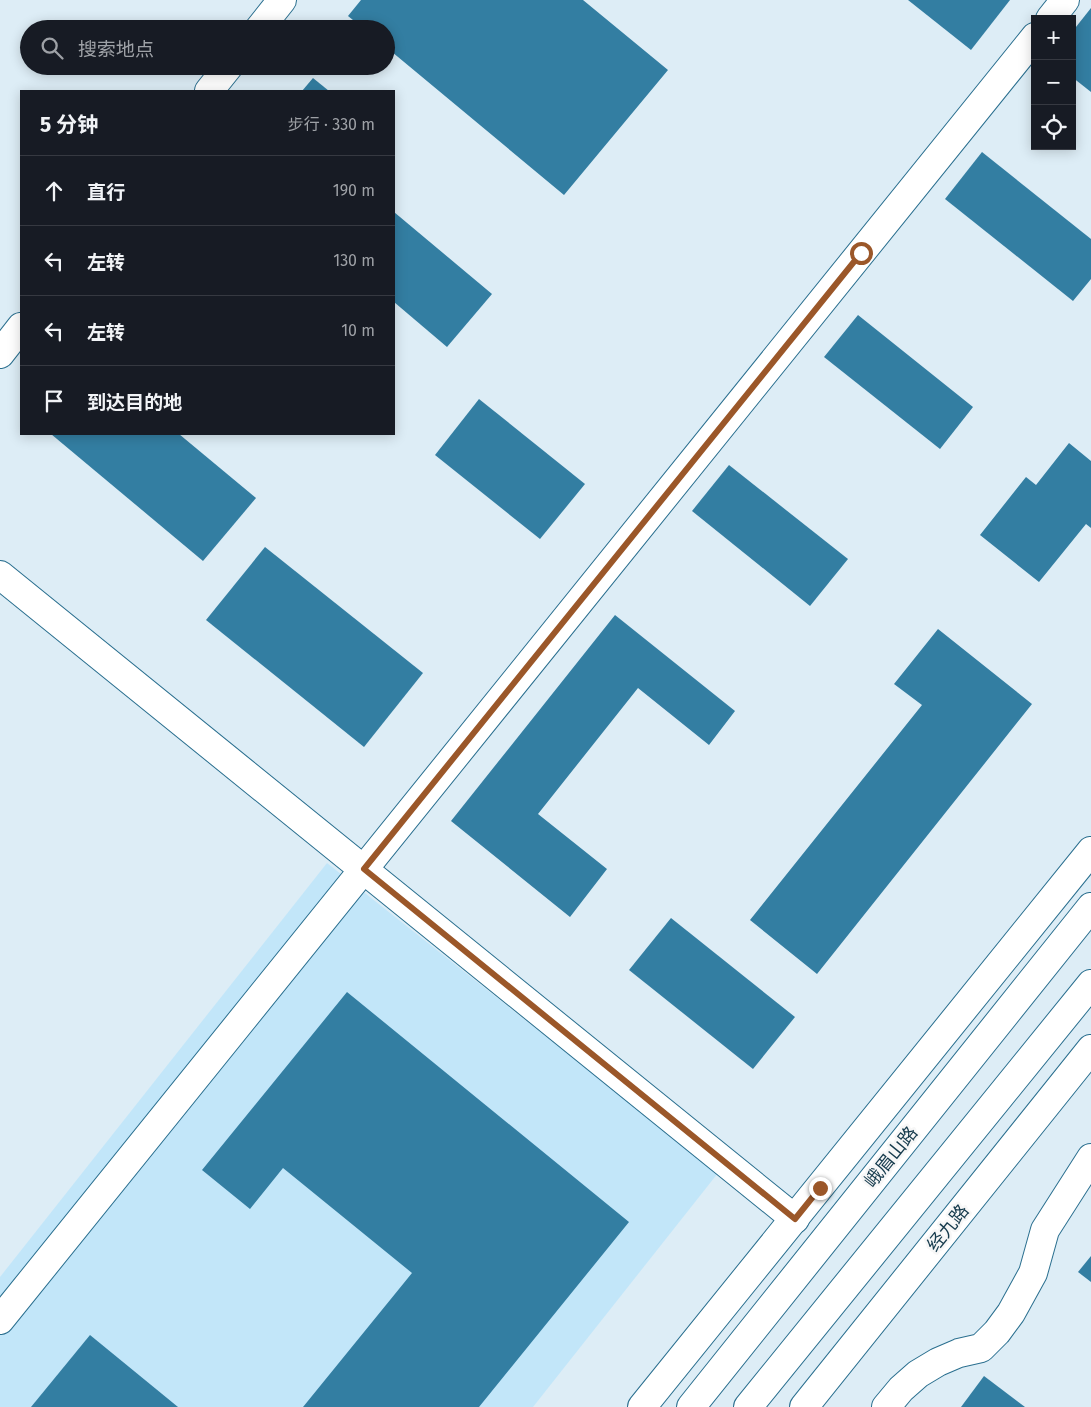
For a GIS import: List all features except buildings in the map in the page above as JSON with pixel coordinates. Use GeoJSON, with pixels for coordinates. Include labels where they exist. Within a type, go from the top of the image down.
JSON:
{"type":"FeatureCollection","features":[{"type":"Feature","properties":{"kind":"street"},"geometry":{"type":"LineString","coordinates":[[266,20],[282,0]]}},
{"type":"Feature","properties":{"kind":"street"},"geometry":{"type":"LineString","coordinates":[[1053,15],[1065,0]]}},
{"type":"Feature","properties":{"kind":"street"},"geometry":{"type":"LineString","coordinates":[[0,1320],[1031,42]]}},
{"type":"Feature","properties":{"kind":"street"},"geometry":{"type":"LineString","coordinates":[[210,90],[222,75]]}},
{"type":"Feature","properties":{"kind":"street"},"geometry":{"type":"LineString","coordinates":[[0,354],[20,328]]}},
{"type":"Feature","properties":{"kind":"street"},"geometry":{"type":"LineString","coordinates":[[0,575],[795,1219]]}},
{"type":"Feature","properties":{"kind":"street"},"geometry":{"type":"LineString","coordinates":[[642,1407],[1091,851]]}},
{"type":"Feature","properties":{"kind":"street","name":"峨眉山路"},"geometry":{"type":"LineString","coordinates":[[691,1407],[1091,907]]}},
{"type":"Feature","properties":{"kind":"street"},"geometry":{"type":"LineString","coordinates":[[748,1407],[1091,984]]}},
{"type":"Feature","properties":{"kind":"street","name":"经九路"},"geometry":{"type":"LineString","coordinates":[[804,1407],[1091,1049]]}},
{"type":"Feature","properties":{"kind":"street"},"geometry":{"type":"LineString","coordinates":[[886,1407],[918,1374],[938,1362],[959,1353],[981,1348],[997,1332],[1011,1313],[1033,1273],[1045,1230],[1091,1158]]}},
{"type":"Feature","properties":{"kind":"shaded area"},"geometry":{"type":"Polygon","coordinates":[[[327,863],[718,1173],[533,1407],[0,1407],[0,1277],[327,863]]]}},
{"type":"Feature","properties":{"kind":"route"},"geometry":{"type":"LineString","coordinates":[[820,1188],[795,1219],[364,869],[861,253]]}}]}
